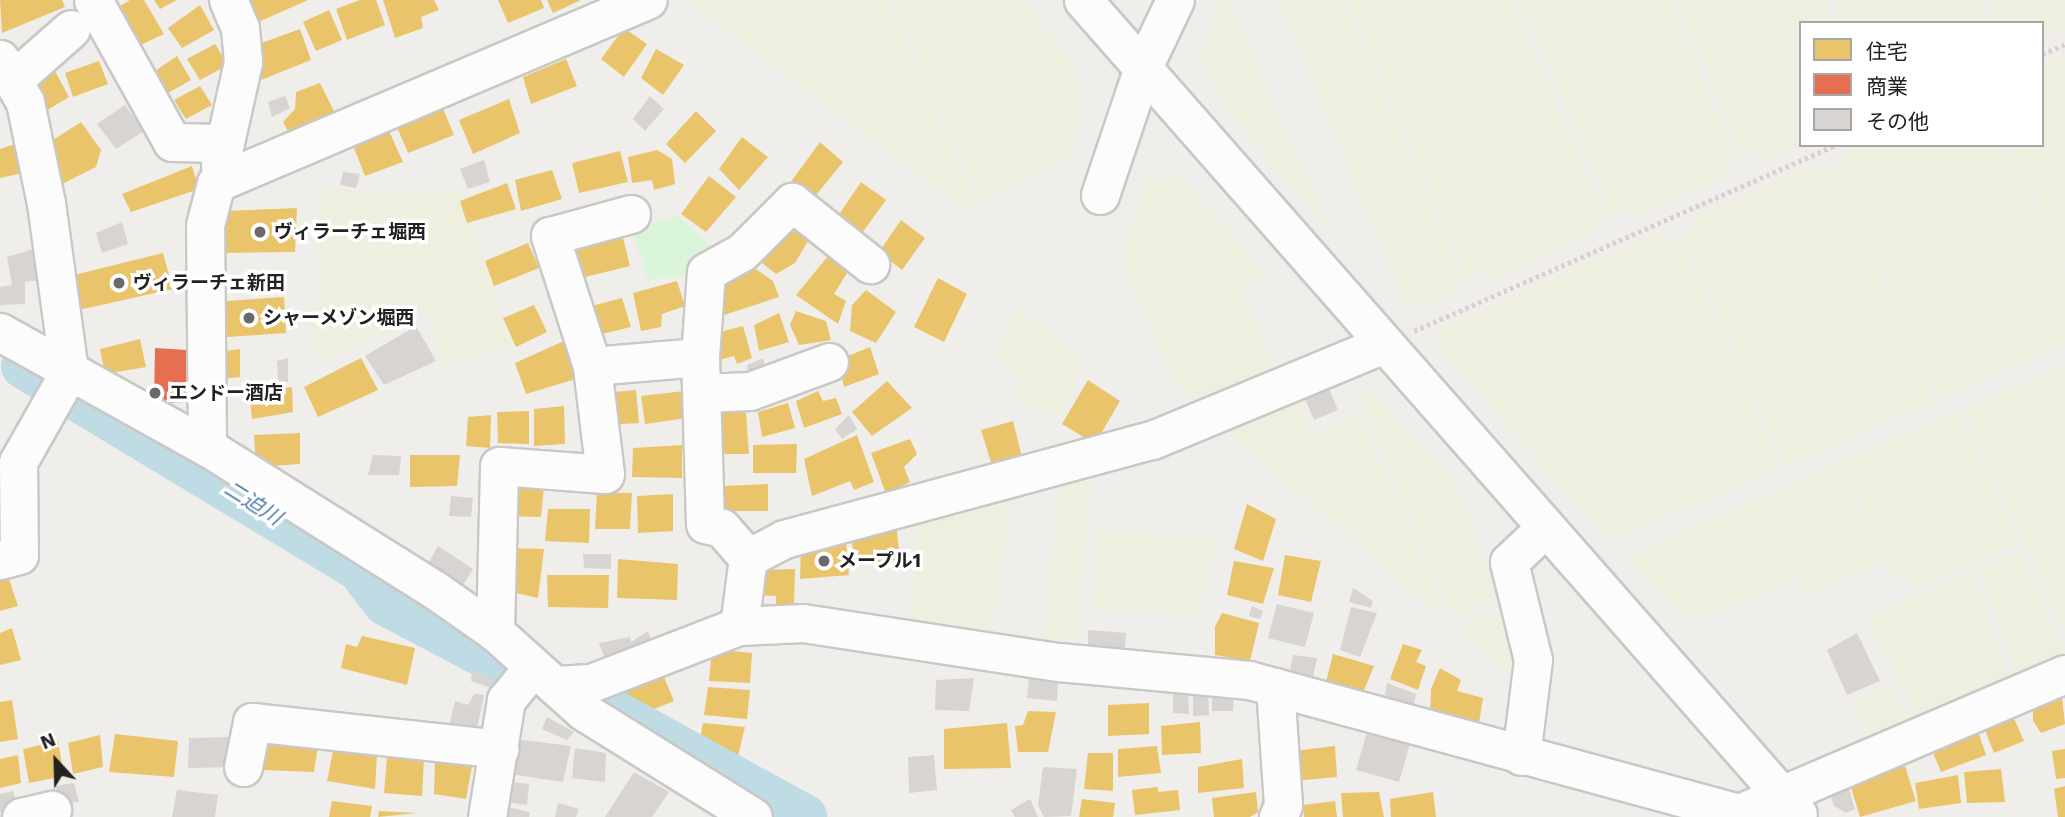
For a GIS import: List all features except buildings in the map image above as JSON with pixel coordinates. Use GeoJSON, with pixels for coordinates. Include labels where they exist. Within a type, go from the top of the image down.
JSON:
{"type":"FeatureCollection","features":[{"type":"Feature","properties":{"kind":"street"},"geometry":{"type":"LineString","coordinates":[[93,0],[172,142],[225,143]]}},
{"type":"Feature","properties":{"kind":"street"},"geometry":{"type":"LineString","coordinates":[[207,447],[205,225],[243,62],[240,28],[228,0]]}},
{"type":"Feature","properties":{"kind":"street"},"geometry":{"type":"LineString","coordinates":[[1083,0],[1544,529],[1793,808]]}},
{"type":"Feature","properties":{"kind":"street"},"geometry":{"type":"LineString","coordinates":[[1100,195],[1143,67],[1175,0]]}},
{"type":"Feature","properties":{"kind":"street"},"geometry":{"type":"LineString","coordinates":[[216,183],[645,1]]}},
{"type":"Feature","properties":{"kind":"street"},"geometry":{"type":"LineString","coordinates":[[0,560],[19,555],[18,462],[62,383],[46,203],[24,103],[6,69],[71,29]]}},
{"type":"Feature","properties":{"kind":"street"},"geometry":{"type":"LineString","coordinates":[[739,626],[748,558],[722,528],[705,524],[700,357],[706,272],[743,252],[792,202],[870,264]]}},
{"type":"Feature","properties":{"kind":"street"},"geometry":{"type":"LineString","coordinates":[[495,632],[499,466],[605,474],[592,366],[550,236],[631,214]]}},
{"type":"Feature","properties":{"kind":"street"},"geometry":{"type":"LineString","coordinates":[[0,332],[62,383],[207,447],[495,632],[583,712],[707,805],[753,817]]}},
{"type":"Feature","properties":{"kind":"street"},"geometry":{"type":"LineString","coordinates":[[748,558],[784,539],[981,481],[1152,440],[1384,344]]}},
{"type":"Feature","properties":{"kind":"street"},"geometry":{"type":"LineString","coordinates":[[592,366],[700,357]]}},
{"type":"Feature","properties":{"kind":"street"},"geometry":{"type":"LineString","coordinates":[[702,393],[750,391],[830,362]]}},
{"type":"Feature","properties":{"kind":"street"},"geometry":{"type":"LineString","coordinates":[[1521,756],[1533,660],[1509,562],[1544,529]]}},
{"type":"Feature","properties":{"kind":"street"},"geometry":{"type":"LineString","coordinates":[[487,817],[506,701],[544,676],[591,683],[739,626],[803,623],[1275,687],[1521,756],[1739,813],[1793,808],[2065,674]]}},
{"type":"Feature","properties":{"kind":"street"},"geometry":{"type":"LineString","coordinates":[[1275,687],[1283,805],[1278,817]]}},
{"type":"Feature","properties":{"kind":"street"},"geometry":{"type":"LineString","coordinates":[[243,767],[252,722],[500,749]]}},
{"type":"Feature","properties":{"kind":"path"},"geometry":{"type":"LineString","coordinates":[[2044,53],[2065,44]]}},
{"type":"Feature","properties":{"kind":"path"},"geometry":{"type":"LineString","coordinates":[[1384,344],[1830,147]]}},
{"type":"Feature","properties":{"kind":"green space"},"geometry":{"type":"Polygon","coordinates":[[[888,0],[977,202],[963,208],[688,1],[888,0]]]}},
{"type":"Feature","properties":{"kind":"green space"},"geometry":{"type":"Polygon","coordinates":[[[892,0],[1023,0],[1076,68],[1081,121],[1068,158],[981,200],[892,0]]]}},
{"type":"Feature","properties":{"kind":"green space"},"geometry":{"type":"Polygon","coordinates":[[[1222,0],[1228,0],[1332,235],[1221,102],[1199,58],[1222,0]]]}},
{"type":"Feature","properties":{"kind":"green space"},"geometry":{"type":"Polygon","coordinates":[[[1279,0],[1343,0],[1465,280],[1453,285],[1457,294],[1425,308],[1421,299],[1406,305],[1279,0]]]}},
{"type":"Feature","properties":{"kind":"green space"},"geometry":{"type":"Polygon","coordinates":[[[1348,0],[1512,0],[1606,216],[1594,222],[1599,232],[1486,281],[1483,271],[1469,277],[1348,0]]]}},
{"type":"Feature","properties":{"kind":"green space"},"geometry":{"type":"Polygon","coordinates":[[[1519,0],[1670,0],[1738,159],[1727,165],[1731,175],[1631,218],[1627,208],[1612,214],[1519,0]]]}},
{"type":"Feature","properties":{"kind":"green space"},"geometry":{"type":"Polygon","coordinates":[[[1676,0],[1826,0],[1835,21],[1799,21],[1799,146],[1762,161],[1758,150],[1743,157],[1676,0]]]}},
{"type":"Feature","properties":{"kind":"green space"},"geometry":{"type":"Polygon","coordinates":[[[1832,0],[1983,0],[1992,21],[1841,21],[1832,0]]]}},
{"type":"Feature","properties":{"kind":"green space"},"geometry":{"type":"Polygon","coordinates":[[[1989,0],[2065,0],[2065,30],[2044,39],[2044,21],[1997,21],[1989,0]]]}},
{"type":"Feature","properties":{"kind":"green space"},"geometry":{"type":"Polygon","coordinates":[[[2065,54],[2065,266],[2014,147],[2044,147],[2044,63],[2065,54]]]}},
{"type":"Feature","properties":{"kind":"green space"},"geometry":{"type":"Polygon","coordinates":[[[1853,147],[2010,147],[2065,274],[2065,345],[1939,399],[1837,167],[1849,162],[1844,151],[1853,147]]]}},
{"type":"Feature","properties":{"kind":"green space"},"geometry":{"type":"Polygon","coordinates":[[[1818,163],[1822,173],[1834,168],[1936,401],[1785,466],[1685,234],[1696,229],[1692,217],[1818,163]]]}},
{"type":"Feature","properties":{"kind":"green space"},"geometry":{"type":"Polygon","coordinates":[[[1181,177],[1268,275],[1241,287],[1280,376],[1207,408],[1173,381],[1122,263],[1128,260],[1124,248],[1147,182],[1181,177]]]}},
{"type":"Feature","properties":{"kind":"green space"},"geometry":{"type":"Polygon","coordinates":[[[326,186],[364,193],[461,191],[512,345],[445,365],[424,310],[408,315],[411,323],[317,363],[308,311],[323,300],[313,230],[326,186]]]}},
{"type":"Feature","properties":{"kind":"green space"},"geometry":{"type":"Polygon","coordinates":[[[678,215],[716,252],[691,275],[648,280],[632,231],[678,215]]]}},
{"type":"Feature","properties":{"kind":"green space"},"geometry":{"type":"Polygon","coordinates":[[[1663,230],[1668,241],[1681,236],[1781,467],[1609,542],[1437,345],[1445,341],[1439,328],[1663,230]]]}},
{"type":"Feature","properties":{"kind":"green space"},"geometry":{"type":"Polygon","coordinates":[[[1016,305],[1085,360],[1062,417],[1031,408],[1017,393],[1021,379],[994,358],[1016,305]]]}},
{"type":"Feature","properties":{"kind":"green space"},"geometry":{"type":"Polygon","coordinates":[[[2065,364],[2065,635],[1964,409],[2065,364]]]}},
{"type":"Feature","properties":{"kind":"green space"},"geometry":{"type":"Polygon","coordinates":[[[1370,388],[1455,484],[1495,583],[1487,587],[1493,600],[1454,616],[1358,396],[1370,388]]]}},
{"type":"Feature","properties":{"kind":"green space"},"geometry":{"type":"Polygon","coordinates":[[[1295,394],[1363,548],[1220,426],[1295,394]]]}},
{"type":"Feature","properties":{"kind":"green space"},"geometry":{"type":"Polygon","coordinates":[[[1959,410],[2019,544],[1916,589],[1907,571],[1892,577],[1842,461],[1959,410]]]}},
{"type":"Feature","properties":{"kind":"green space"},"geometry":{"type":"Polygon","coordinates":[[[1360,414],[1445,607],[1435,611],[1369,554],[1316,433],[1360,414]]]}},
{"type":"Feature","properties":{"kind":"green space"},"geometry":{"type":"Polygon","coordinates":[[[1839,463],[1882,563],[1807,595],[1764,496],[1839,463]]]}},
{"type":"Feature","properties":{"kind":"green space"},"geometry":{"type":"Polygon","coordinates":[[[1060,477],[1092,480],[1077,635],[1060,646],[1044,645],[1060,477]]]}},
{"type":"Feature","properties":{"kind":"green space"},"geometry":{"type":"Polygon","coordinates":[[[1013,486],[991,635],[909,624],[917,512],[1013,486]]]}},
{"type":"Feature","properties":{"kind":"green space"},"geometry":{"type":"Polygon","coordinates":[[[1761,497],[1796,578],[1698,620],[1684,618],[1626,556],[1761,497]]]}},
{"type":"Feature","properties":{"kind":"green space"},"geometry":{"type":"Polygon","coordinates":[[[1099,531],[1219,537],[1198,613],[1092,610],[1099,531]]]}},
{"type":"Feature","properties":{"kind":"green space"},"geometry":{"type":"Polygon","coordinates":[[[2021,550],[2065,654],[2017,675],[1978,569],[2021,550]]]}},
{"type":"Feature","properties":{"kind":"green space"},"geometry":{"type":"Polygon","coordinates":[[[1971,572],[2011,678],[1919,718],[1866,617],[1971,572]]]}},
{"type":"Feature","properties":{"kind":"green space"},"geometry":{"type":"Polygon","coordinates":[[[1509,607],[1518,682],[1457,629],[1509,607]]]}},
{"type":"Feature","properties":{"kind":"green space"},"geometry":{"type":"Polygon","coordinates":[[[1890,683],[1911,721],[1869,739],[1851,700],[1890,683]]]}},
{"type":"Feature","properties":{"kind":"waterway","name":"二迫川"},"geometry":{"type":"LineString","coordinates":[[24,366],[359,568],[386,603],[498,662]]}},
{"type":"Feature","properties":{"kind":"waterway","name":"二迫川"},"geometry":{"type":"LineString","coordinates":[[614,713],[804,817]]}},
{"type":"Feature","properties":{"kind":"place","name":"ヴィラーチェ堀西"},"geometry":{"type":"Point","coordinates":[260,232]}},
{"type":"Feature","properties":{"kind":"place","name":"ヴィラーチェ新田"},"geometry":{"type":"Point","coordinates":[119,283]}},
{"type":"Feature","properties":{"kind":"place","name":"シャーメゾン堀西"},"geometry":{"type":"Point","coordinates":[249,318]}},
{"type":"Feature","properties":{"kind":"place","name":"エンドー酒店"},"geometry":{"type":"Point","coordinates":[155,393]}},
{"type":"Feature","properties":{"kind":"place","name":"メープル1"},"geometry":{"type":"Point","coordinates":[824,561]}}]}
